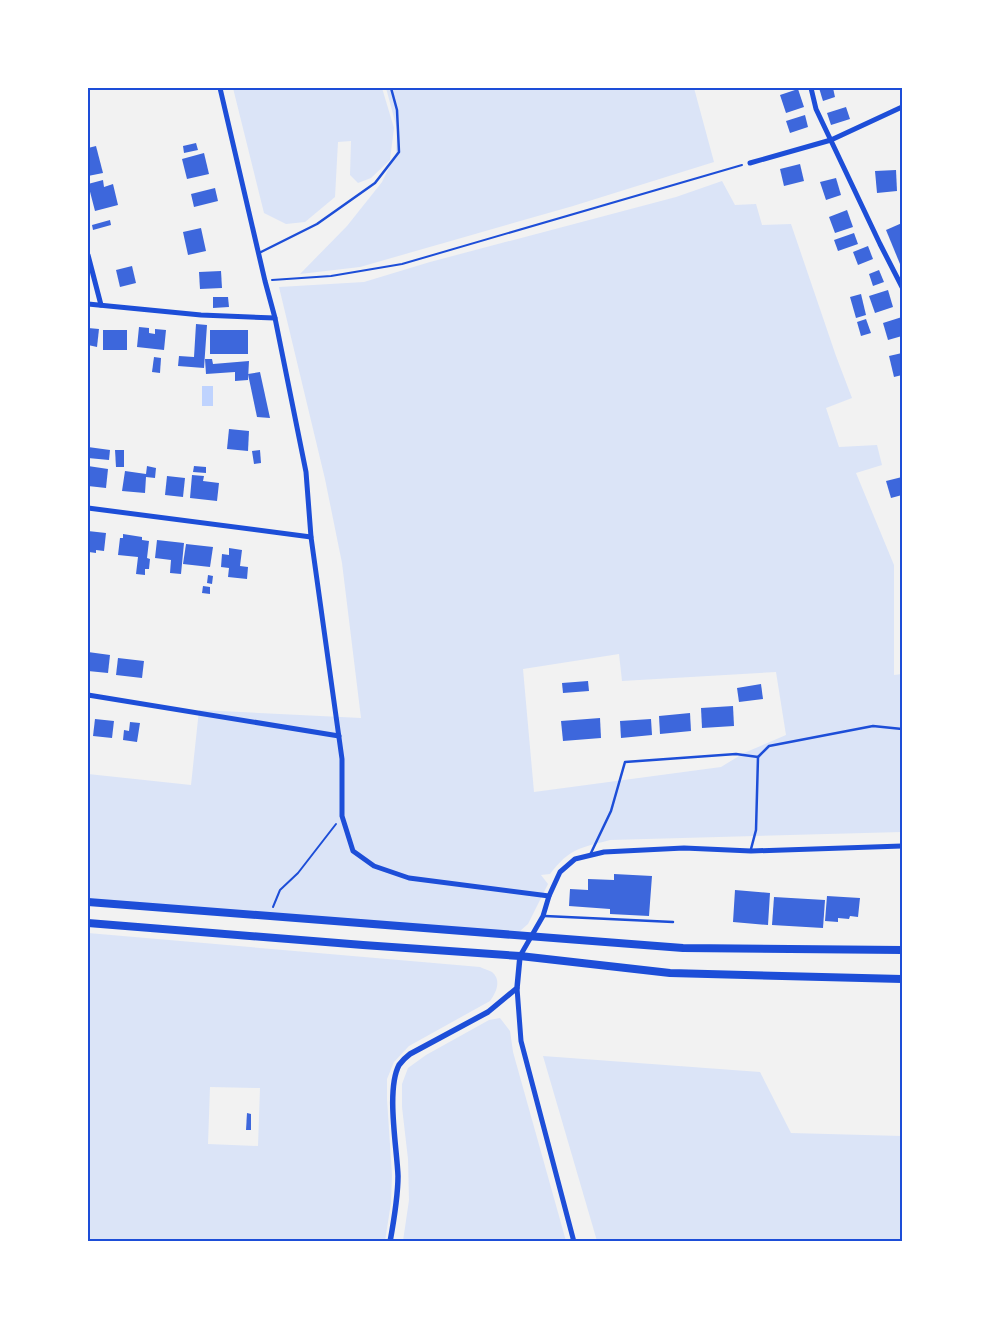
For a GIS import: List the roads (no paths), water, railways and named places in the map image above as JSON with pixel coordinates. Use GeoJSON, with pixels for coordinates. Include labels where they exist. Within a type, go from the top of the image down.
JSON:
{"type":"FeatureCollection","features":[{"type":"Feature","properties":{"kind":"highway"},"geometry":{"type":"LineString","coordinates":[[88,902],[683,948],[902,950]]}},
{"type":"Feature","properties":{"kind":"highway"},"geometry":{"type":"LineString","coordinates":[[88,923],[520,956],[670,973],[902,978]]}},
{"type":"Feature","properties":{"kind":"street"},"geometry":{"type":"LineString","coordinates":[[220,88],[275,318],[306,472],[311,537],[342,759],[342,816],[353,851],[374,866],[409,878],[549,896]]}},
{"type":"Feature","properties":{"kind":"street"},"geometry":{"type":"LineString","coordinates":[[810,88],[816,109],[902,287]]}},
{"type":"Feature","properties":{"kind":"street"},"geometry":{"type":"LineString","coordinates":[[750,163],[831,140],[902,107]]}},
{"type":"Feature","properties":{"kind":"street"},"geometry":{"type":"LineString","coordinates":[[88,254],[101,305]]}},
{"type":"Feature","properties":{"kind":"street"},"geometry":{"type":"LineString","coordinates":[[88,304],[200,315],[275,318]]}},
{"type":"Feature","properties":{"kind":"street"},"geometry":{"type":"LineString","coordinates":[[88,508],[311,537]]}},
{"type":"Feature","properties":{"kind":"street"},"geometry":{"type":"LineString","coordinates":[[88,695],[339,736]]}},
{"type":"Feature","properties":{"kind":"street"},"geometry":{"type":"LineString","coordinates":[[574,1242],[521,1041],[517,988],[520,956],[543,916],[549,896],[560,872],[575,859],[604,852],[684,848],[750,851],[902,846]]}},
{"type":"Feature","properties":{"kind":"street"},"geometry":{"type":"LineString","coordinates":[[390,1242],[397,1203],[398,1178],[393,1104],[394,1079],[400,1064],[410,1054],[488,1012],[517,988]]}},
{"type":"Feature","properties":{"kind":"lane"},"geometry":{"type":"LineString","coordinates":[[258,253],[317,224],[375,182],[399,152],[397,110],[391,88]]}},
{"type":"Feature","properties":{"kind":"lane"},"geometry":{"type":"LineString","coordinates":[[750,851],[756,830],[758,757],[769,746],[873,726],[902,729]]}},
{"type":"Feature","properties":{"kind":"lane"},"geometry":{"type":"LineString","coordinates":[[590,856],[611,811],[625,762],[736,754],[758,757]]}},
{"type":"Feature","properties":{"kind":"lane"},"geometry":{"type":"LineString","coordinates":[[543,916],[673,922]]}},
{"type":"Feature","properties":{"kind":"water"},"geometry":{"type":"Polygon","coordinates":[[[202,386],[213,386],[213,406],[202,406],[202,386]]]}}]}
